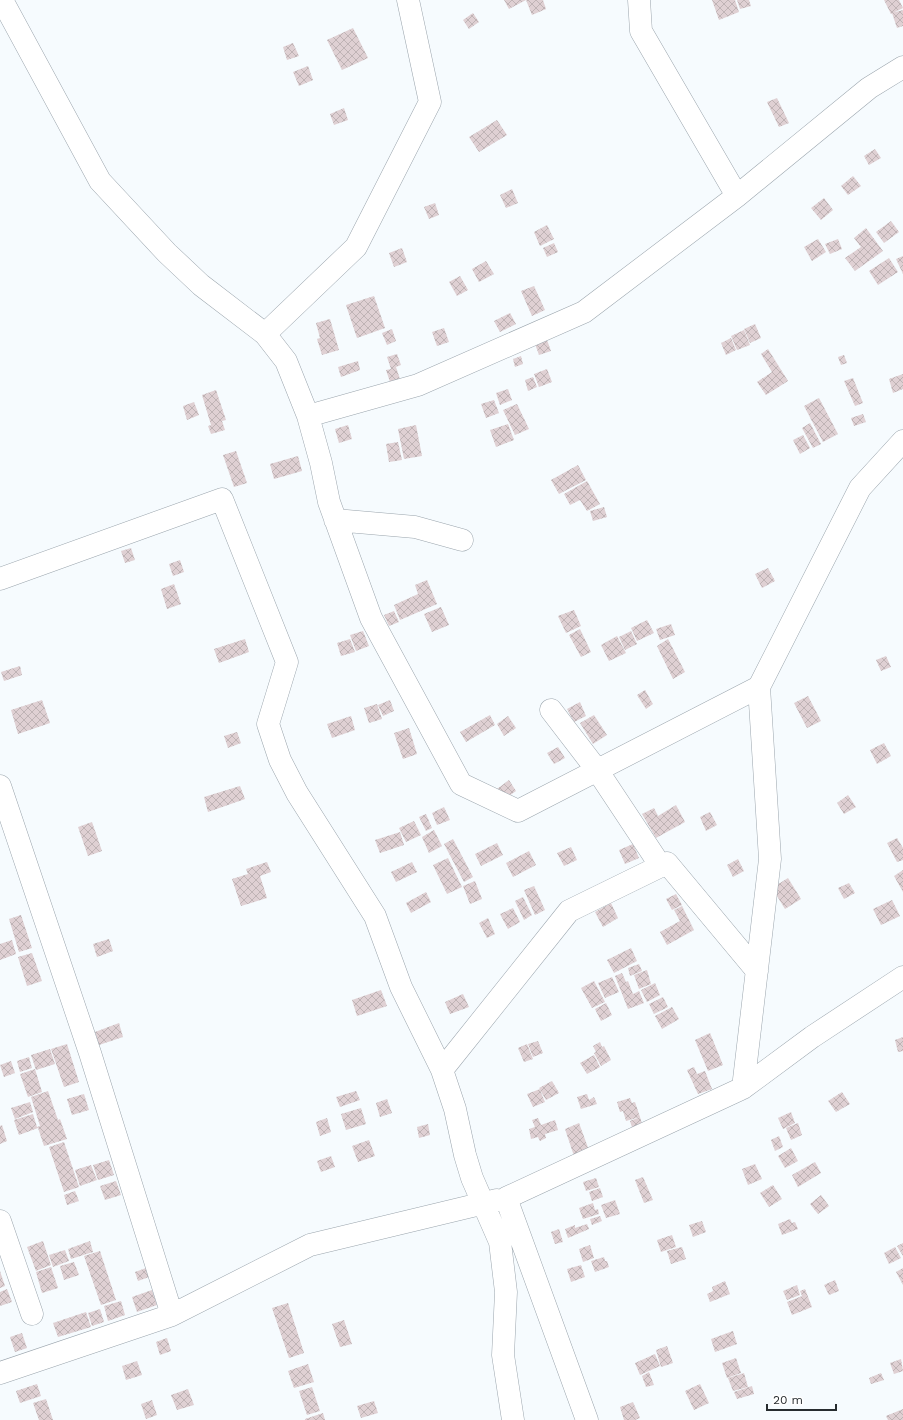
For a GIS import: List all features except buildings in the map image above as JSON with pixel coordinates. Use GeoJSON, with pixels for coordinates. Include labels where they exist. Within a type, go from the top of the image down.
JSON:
{"type":"FeatureCollection","features":[{"type":"Feature","properties":{"kind":"street"},"geometry":{"type":"LineString","coordinates":[[2,0],[100,181],[167,253],[201,285],[265,334],[286,361],[308,416],[321,463],[329,502],[371,618],[461,784],[518,811],[759,687]]}},
{"type":"Feature","properties":{"kind":"street"},"geometry":{"type":"LineString","coordinates":[[265,334],[356,247],[430,102],[408,0]]}},
{"type":"Feature","properties":{"kind":"street"},"geometry":{"type":"LineString","coordinates":[[639,0],[641,31],[738,196]]}},
{"type":"Feature","properties":{"kind":"street"},"geometry":{"type":"LineString","coordinates":[[308,416],[418,385],[584,312],[738,196],[869,88],[903,67]]}},
{"type":"Feature","properties":{"kind":"street"},"geometry":{"type":"LineString","coordinates":[[743,1088],[770,859],[759,687],[860,488],[902,444]]}},
{"type":"Feature","properties":{"kind":"street"},"geometry":{"type":"LineString","coordinates":[[0,579],[222,499],[287,662],[268,724],[280,760],[297,792],[375,916],[401,987],[442,1070],[455,1109],[465,1155],[472,1178],[500,1242],[506,1292],[503,1355],[514,1420]]}},
{"type":"Feature","properties":{"kind":"street"},"geometry":{"type":"LineString","coordinates":[[335,520],[415,527],[462,540]]}},
{"type":"Feature","properties":{"kind":"street"},"geometry":{"type":"LineString","coordinates":[[551,710],[596,770],[660,866]]}},
{"type":"Feature","properties":{"kind":"street"},"geometry":{"type":"LineString","coordinates":[[0,786],[90,1053],[172,1315]]}},
{"type":"Feature","properties":{"kind":"street"},"geometry":{"type":"LineString","coordinates":[[442,1070],[569,911],[667,862],[757,971]]}},
{"type":"Feature","properties":{"kind":"street"},"geometry":{"type":"LineString","coordinates":[[0,1373],[172,1315],[310,1245],[506,1198],[743,1088],[812,1037],[903,977]]}},
{"type":"Feature","properties":{"kind":"street"},"geometry":{"type":"LineString","coordinates":[[506,1198],[587,1420]]}},
{"type":"Feature","properties":{"kind":"street"},"geometry":{"type":"LineString","coordinates":[[0,1222],[32,1314]]}}]}
